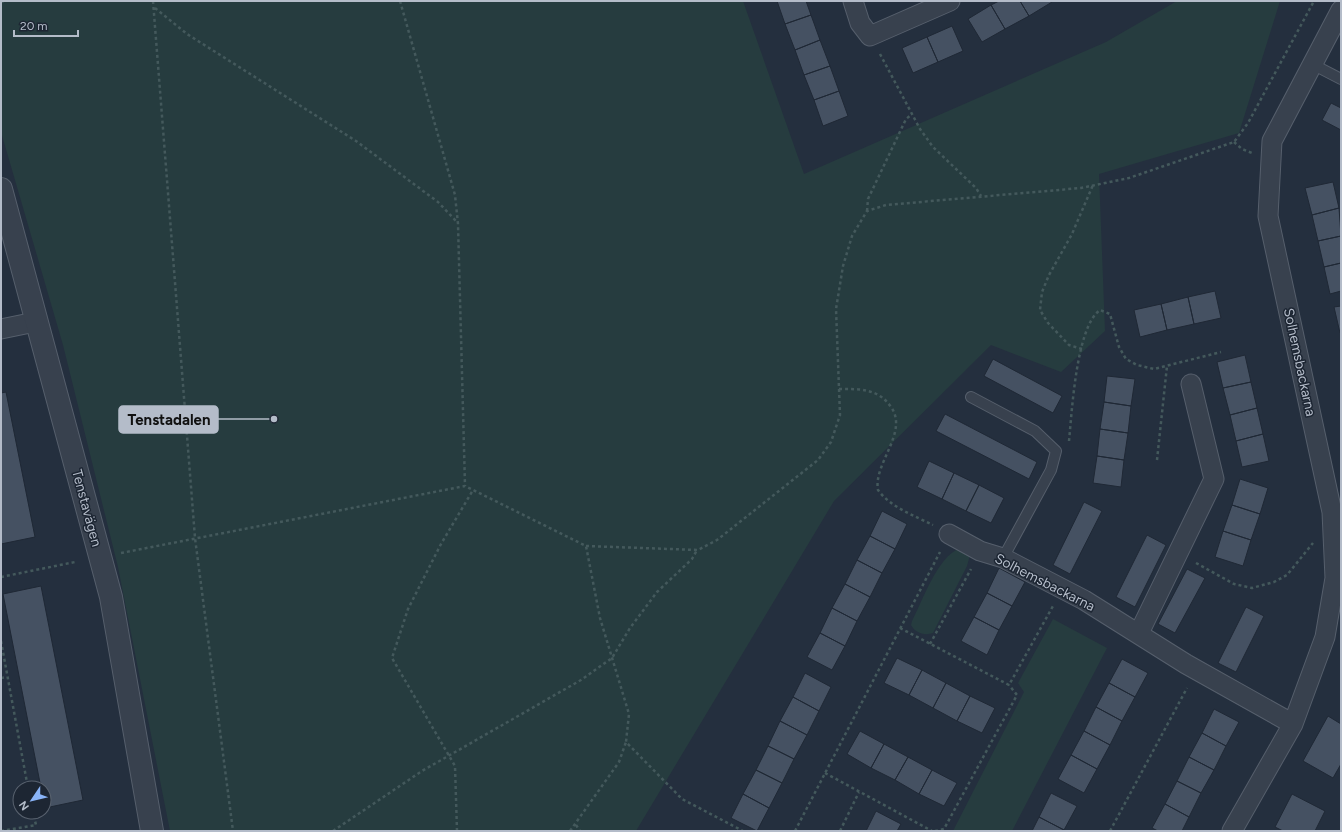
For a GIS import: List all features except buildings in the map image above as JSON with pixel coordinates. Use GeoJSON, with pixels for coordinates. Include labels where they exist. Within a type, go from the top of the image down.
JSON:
{"type":"FeatureCollection","features":[{"type":"Feature","properties":{"kind":"street"},"geometry":{"type":"LineString","coordinates":[[853,1],[860,23],[870,36],[950,1]]}},
{"type":"Feature","properties":{"kind":"street","name":"Solhemsbackarna"},"geometry":{"type":"LineString","coordinates":[[1232,831],[1293,724],[1326,629],[1335,578],[1332,514],[1268,216],[1272,140],[1341,10]]}},
{"type":"Feature","properties":{"kind":"street","name":"Tenstavägen"},"geometry":{"type":"LineString","coordinates":[[1,189],[111,597],[152,831]]}},
{"type":"Feature","properties":{"kind":"street"},"geometry":{"type":"LineString","coordinates":[[1,329],[36,322]]}},
{"type":"Feature","properties":{"kind":"street"},"geometry":{"type":"LineString","coordinates":[[1139,633],[1214,479],[1191,384]]}},
{"type":"Feature","properties":{"kind":"street","name":"Solhemsbackarna"},"geometry":{"type":"LineString","coordinates":[[949,534],[980,551],[1003,558],[1063,589],[1139,633],[1197,670],[1293,724]]}},
{"type":"Feature","properties":{"kind":"lane"},"geometry":{"type":"LineString","coordinates":[[1312,64],[1341,79]]}},
{"type":"Feature","properties":{"kind":"lane"},"geometry":{"type":"LineString","coordinates":[[971,397],[1035,431],[1056,452],[1051,470],[1003,558]]}},
{"type":"Feature","properties":{"kind":"path"},"geometry":{"type":"LineString","coordinates":[[153,1],[155,8],[195,538],[233,831]]}},
{"type":"Feature","properties":{"kind":"path"},"geometry":{"type":"LineString","coordinates":[[400,1],[455,195],[458,224],[465,486]]}},
{"type":"Feature","properties":{"kind":"path"},"geometry":{"type":"LineString","coordinates":[[867,211],[886,205],[1093,185],[1129,178],[1234,142],[1248,123],[1314,1]]}},
{"type":"Feature","properties":{"kind":"path"},"geometry":{"type":"LineString","coordinates":[[155,8],[186,34],[356,141],[438,202],[458,224]]}},
{"type":"Feature","properties":{"kind":"path"},"geometry":{"type":"LineString","coordinates":[[870,36],[911,115],[933,147],[976,188],[981,196]]}},
{"type":"Feature","properties":{"kind":"path"},"geometry":{"type":"LineString","coordinates":[[333,831],[422,771],[581,680],[612,658],[630,628],[657,592],[692,558],[698,550],[717,540],[818,460],[831,442],[840,416],[836,309],[843,266],[852,236],[867,211],[868,199],[906,119],[911,115]]}},
{"type":"Feature","properties":{"kind":"path"},"geometry":{"type":"LineString","coordinates":[[1082,349],[1069,345],[1048,323],[1040,310],[1042,292],[1049,275],[1072,234],[1093,185]]}},
{"type":"Feature","properties":{"kind":"path"},"geometry":{"type":"LineString","coordinates":[[1056,452],[1068,445],[1076,376],[1082,349],[1087,328],[1094,314],[1100,310],[1110,314],[1119,347],[1126,359],[1137,366],[1154,369],[1221,352]]}},
{"type":"Feature","properties":{"kind":"path"},"geometry":{"type":"LineString","coordinates":[[1157,460],[1167,366]]}},
{"type":"Feature","properties":{"kind":"path"},"geometry":{"type":"LineString","coordinates":[[795,831],[949,534],[904,510],[887,499],[878,490],[879,479],[896,424],[895,412],[889,404],[882,397],[865,389],[839,389]]}},
{"type":"Feature","properties":{"kind":"path"},"geometry":{"type":"LineString","coordinates":[[116,554],[465,486],[586,546],[698,550]]}},
{"type":"Feature","properties":{"kind":"path"},"geometry":{"type":"LineString","coordinates":[[457,831],[455,766],[392,658],[408,608],[441,544],[473,490]]}},
{"type":"Feature","properties":{"kind":"path"},"geometry":{"type":"LineString","coordinates":[[1178,553],[1234,584],[1252,588],[1274,582],[1287,575],[1308,550],[1332,514]]}},
{"type":"Feature","properties":{"kind":"path"},"geometry":{"type":"LineString","coordinates":[[570,831],[576,825],[619,762],[626,742],[628,714],[600,618],[586,546]]}},
{"type":"Feature","properties":{"kind":"path"},"geometry":{"type":"LineString","coordinates":[[930,644],[980,551]]}},
{"type":"Feature","properties":{"kind":"path"},"geometry":{"type":"LineString","coordinates":[[1,577],[75,562]]}},
{"type":"Feature","properties":{"kind":"path"},"geometry":{"type":"LineString","coordinates":[[1009,685],[1063,589]]}},
{"type":"Feature","properties":{"kind":"path"},"geometry":{"type":"LineString","coordinates":[[825,773],[934,831],[944,829],[1017,695],[1009,685],[900,628]]}},
{"type":"Feature","properties":{"kind":"path"},"geometry":{"type":"LineString","coordinates":[[1,641],[26,780]]}},
{"type":"Feature","properties":{"kind":"path"},"geometry":{"type":"LineString","coordinates":[[1110,831],[1197,670]]}},
{"type":"Feature","properties":{"kind":"path"},"geometry":{"type":"LineString","coordinates":[[1,678],[7,677]]}},
{"type":"Feature","properties":{"kind":"path"},"geometry":{"type":"LineString","coordinates":[[626,742],[682,799],[743,831]]}},
{"type":"Feature","properties":{"kind":"path"},"geometry":{"type":"LineString","coordinates":[[840,831],[859,792]]}},
{"type":"Feature","properties":{"kind":"path"},"geometry":{"type":"LineString","coordinates":[[1,831],[36,825],[35,820]]}},
{"type":"Feature","properties":{"kind":"path"},"geometry":{"type":"LineString","coordinates":[[576,825],[580,831]]}},
{"type":"Feature","properties":{"kind":"green space"},"geometry":{"type":"Polygon","coordinates":[[[1,1],[743,1],[804,174],[1106,42],[1177,1],[1280,1],[1239,133],[1099,174],[1105,331],[1061,372],[991,345],[834,501],[636,831],[170,831],[118,567],[63,345],[1,132],[1,1]]]}},
{"type":"Feature","properties":{"kind":"green space"},"geometry":{"type":"Polygon","coordinates":[[[959,549],[970,555],[967,566],[933,633],[920,633],[911,625],[931,580],[951,553],[959,549]]]}},
{"type":"Feature","properties":{"kind":"green space"},"geometry":{"type":"Polygon","coordinates":[[[1053,619],[1107,648],[1012,831],[953,831],[1024,692],[1018,683],[1053,619]]]}},
{"type":"Feature","properties":{"kind":"place","name":"Tenstadalen"},"geometry":{"type":"Point","coordinates":[274,419]}}]}
